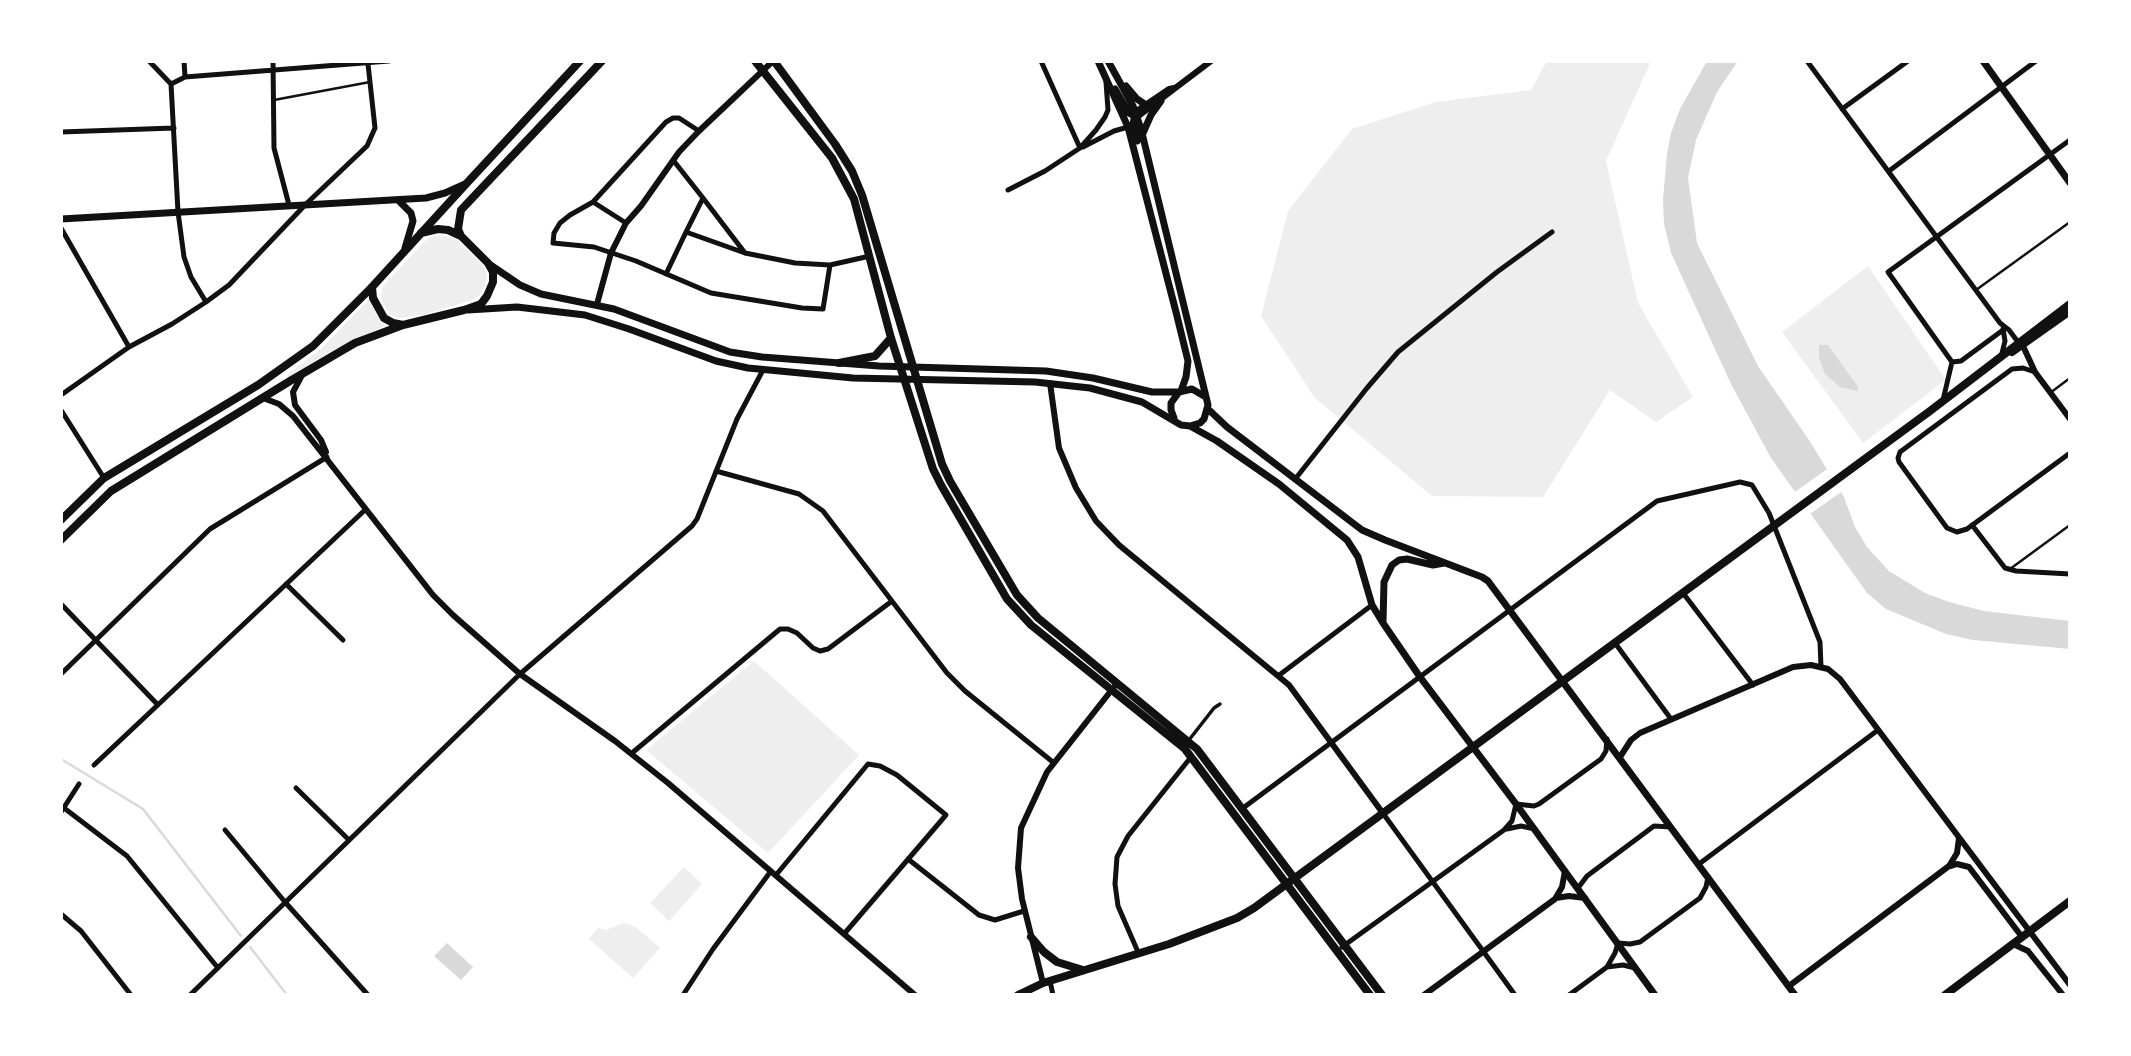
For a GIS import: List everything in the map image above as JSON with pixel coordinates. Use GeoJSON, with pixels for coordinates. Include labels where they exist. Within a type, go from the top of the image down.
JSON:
{"type":"FeatureCollection","features":[{"type":"Feature","properties":{"kind":"main road"},"geometry":{"type":"LineString","coordinates":[[61,520],[104,478],[296,360],[372,288],[580,61]]}},
{"type":"Feature","properties":{"kind":"main road"},"geometry":{"type":"LineString","coordinates":[[603,61],[461,210],[458,229],[461,236],[488,264],[508,278],[541,294],[597,304],[730,352],[839,363],[1046,371],[1093,378],[1152,392],[1197,390],[1205,397]]}},
{"type":"Feature","properties":{"kind":"main road"},"geometry":{"type":"LineString","coordinates":[[755,61],[832,158],[854,199],[914,366],[942,464],[993,564],[1007,598],[1022,616],[1189,740],[1382,995]]}},
{"type":"Feature","properties":{"kind":"main road"},"geometry":{"type":"LineString","coordinates":[[773,61],[852,171],[862,195],[891,338],[938,480],[993,564]]}},
{"type":"Feature","properties":{"kind":"main road"},"geometry":{"type":"LineString","coordinates":[[1098,61],[1128,127],[1208,409],[1227,427],[1362,530],[1436,558],[1444,564],[1474,573],[1488,581],[1795,995]]}},
{"type":"Feature","properties":{"kind":"main road"},"geometry":{"type":"LineString","coordinates":[[1108,61],[1142,134],[1184,326],[1188,361],[1186,377],[1171,403],[1177,422]]}},
{"type":"Feature","properties":{"kind":"main road"},"geometry":{"type":"LineString","coordinates":[[1983,61],[2070,183]]}},
{"type":"Feature","properties":{"kind":"main road"},"geometry":{"type":"LineString","coordinates":[[1116,75],[1137,99],[1146,105]]}},
{"type":"Feature","properties":{"kind":"main road"},"geometry":{"type":"LineString","coordinates":[[1105,76],[1129,113],[1135,115]]}},
{"type":"Feature","properties":{"kind":"main road"},"geometry":{"type":"LineString","coordinates":[[1142,134],[1161,101]]}},
{"type":"Feature","properties":{"kind":"main road"},"geometry":{"type":"LineString","coordinates":[[1135,115],[1138,166]]}},
{"type":"Feature","properties":{"kind":"main road"},"geometry":{"type":"LineString","coordinates":[[61,219],[426,198],[466,184]]}},
{"type":"Feature","properties":{"kind":"main road"},"geometry":{"type":"LineString","coordinates":[[398,200],[411,213],[413,221],[405,250]]}},
{"type":"Feature","properties":{"kind":"main road"},"geometry":{"type":"LineString","coordinates":[[421,233],[438,229],[461,236]]}},
{"type":"Feature","properties":{"kind":"main road"},"geometry":{"type":"LineString","coordinates":[[61,540],[111,491],[355,343],[403,325],[481,304],[491,290],[493,272],[488,264]]}},
{"type":"Feature","properties":{"kind":"main road"},"geometry":{"type":"LineString","coordinates":[[372,288],[373,298],[384,318],[403,325]]}},
{"type":"Feature","properties":{"kind":"main road"},"geometry":{"type":"LineString","coordinates":[[1018,995],[1047,982],[1169,944],[1237,918],[1254,908],[2000,359],[2070,304]]}},
{"type":"Feature","properties":{"kind":"main road"},"geometry":{"type":"LineString","coordinates":[[464,310],[517,307],[584,315],[716,361],[763,370],[904,380],[1051,383],[1090,388],[1132,398],[1217,441],[1256,467],[1342,533],[1358,557],[1372,605],[1383,623],[1420,677],[1517,804],[1656,995]]}},
{"type":"Feature","properties":{"kind":"main road"},"geometry":{"type":"LineString","coordinates":[[2020,344],[2070,311]]}},
{"type":"Feature","properties":{"kind":"main road"},"geometry":{"type":"LineString","coordinates":[[839,363],[875,356],[891,338]]}},
{"type":"Feature","properties":{"kind":"main road"},"geometry":{"type":"LineString","coordinates":[[900,366],[918,379]]}},
{"type":"Feature","properties":{"kind":"main road"},"geometry":{"type":"LineString","coordinates":[[1190,426],[1204,419],[1208,409]]}},
{"type":"Feature","properties":{"kind":"main road"},"geometry":{"type":"LineString","coordinates":[[1383,623],[1384,582],[1392,565],[1407,559],[1433,565],[1444,564]]}},
{"type":"Feature","properties":{"kind":"main road"},"geometry":{"type":"LineString","coordinates":[[1115,686],[1177,741],[1191,757],[1370,995]]}},
{"type":"Feature","properties":{"kind":"main road"},"geometry":{"type":"LineString","coordinates":[[1945,995],[2070,901]]}},
{"type":"Feature","properties":{"kind":"main road"},"geometry":{"type":"LineString","coordinates":[[1031,937],[1057,962],[1083,970]]}},
{"type":"Feature","properties":{"kind":"street"},"geometry":{"type":"LineString","coordinates":[[149,61],[172,85],[178,212],[184,257],[191,277],[206,302]]}},
{"type":"Feature","properties":{"kind":"street"},"geometry":{"type":"LineString","coordinates":[[184,61],[185,77]]}},
{"type":"Feature","properties":{"kind":"street"},"geometry":{"type":"LineString","coordinates":[[273,61],[274,148],[289,205]]}},
{"type":"Feature","properties":{"kind":"street"},"geometry":{"type":"LineString","coordinates":[[172,85],[185,77],[389,61]]}},
{"type":"Feature","properties":{"kind":"street"},"geometry":{"type":"LineString","coordinates":[[597,304],[611,253],[626,223],[673,160],[699,131],[773,61]]}},
{"type":"Feature","properties":{"kind":"street"},"geometry":{"type":"LineString","coordinates":[[1041,61],[1080,148]]}},
{"type":"Feature","properties":{"kind":"street"},"geometry":{"type":"LineString","coordinates":[[1135,115],[1212,61]]}},
{"type":"Feature","properties":{"kind":"street"},"geometry":{"type":"LineString","coordinates":[[1807,61],[2000,323],[2005,341],[2000,359]]}},
{"type":"Feature","properties":{"kind":"street"},"geometry":{"type":"LineString","coordinates":[[1842,109],[1908,61]]}},
{"type":"Feature","properties":{"kind":"street"},"geometry":{"type":"LineString","coordinates":[[1889,171],[2036,61]]}},
{"type":"Feature","properties":{"kind":"street"},"geometry":{"type":"LineString","coordinates":[[61,396],[129,347],[172,324],[229,285],[306,204],[367,146],[374,128],[369,64]]}},
{"type":"Feature","properties":{"kind":"street"},"geometry":{"type":"LineString","coordinates":[[1080,148],[1105,117],[1108,102],[1105,76]]}},
{"type":"Feature","properties":{"kind":"street"},"geometry":{"type":"LineString","coordinates":[[1135,115],[1161,101],[1174,88]]}},
{"type":"Feature","properties":{"kind":"street"},"geometry":{"type":"LineString","coordinates":[[699,131],[680,118],[666,122],[593,202],[560,223],[554,233],[553,243],[594,247],[712,293],[802,308],[823,309],[830,265]]}},
{"type":"Feature","properties":{"kind":"street"},"geometry":{"type":"LineString","coordinates":[[1008,190],[1045,172],[1080,148],[1128,127]]}},
{"type":"Feature","properties":{"kind":"street"},"geometry":{"type":"LineString","coordinates":[[61,132],[174,128]]}},
{"type":"Feature","properties":{"kind":"street"},"geometry":{"type":"LineString","coordinates":[[1943,401],[1952,362],[1888,272],[2070,140]]}},
{"type":"Feature","properties":{"kind":"street"},"geometry":{"type":"LineString","coordinates":[[673,160],[745,253]]}},
{"type":"Feature","properties":{"kind":"street"},"geometry":{"type":"LineString","coordinates":[[666,274],[703,198]]}},
{"type":"Feature","properties":{"kind":"street"},"geometry":{"type":"LineString","coordinates":[[593,202],[626,223]]}},
{"type":"Feature","properties":{"kind":"street"},"geometry":{"type":"LineString","coordinates":[[61,229],[129,347]]}},
{"type":"Feature","properties":{"kind":"street"},"geometry":{"type":"LineString","coordinates":[[686,232],[745,253],[795,263],[830,265],[875,255]]}},
{"type":"Feature","properties":{"kind":"street"},"geometry":{"type":"LineString","coordinates":[[1296,478],[1398,352],[1497,272],[1552,232]]}},
{"type":"Feature","properties":{"kind":"street"},"geometry":{"type":"LineString","coordinates":[[2000,323],[2020,344],[2035,372],[2070,419]]}},
{"type":"Feature","properties":{"kind":"street"},"geometry":{"type":"LineString","coordinates":[[1952,362],[1961,361],[2003,330]]}},
{"type":"Feature","properties":{"kind":"street"},"geometry":{"type":"LineString","coordinates":[[2035,372],[2023,368],[2012,369],[1900,452],[1898,458],[1901,466],[1947,528],[1957,532],[1967,529],[2070,453]]}},
{"type":"Feature","properties":{"kind":"street"},"geometry":{"type":"LineString","coordinates":[[190,995],[520,674],[692,526],[737,419],[763,370]]}},
{"type":"Feature","properties":{"kind":"street"},"geometry":{"type":"LineString","coordinates":[[306,372],[295,387],[293,398],[299,411],[321,440],[327,457]]}},
{"type":"Feature","properties":{"kind":"street"},"geometry":{"type":"LineString","coordinates":[[1051,383],[1059,448],[1076,488],[1096,521],[1119,545],[1278,676],[1297,695],[1515,995]]}},
{"type":"Feature","properties":{"kind":"street"},"geometry":{"type":"LineString","coordinates":[[263,398],[279,404],[293,416],[433,595],[453,615],[520,674],[632,753],[915,995]]}},
{"type":"Feature","properties":{"kind":"street"},"geometry":{"type":"LineString","coordinates":[[61,410],[104,478]]}},
{"type":"Feature","properties":{"kind":"street"},"geometry":{"type":"LineString","coordinates":[[61,674],[210,529],[327,457]]}},
{"type":"Feature","properties":{"kind":"street"},"geometry":{"type":"LineString","coordinates":[[716,471],[784,489],[814,504],[831,519],[931,653],[956,682],[1054,763]]}},
{"type":"Feature","properties":{"kind":"street"},"geometry":{"type":"LineString","coordinates":[[1243,808],[1657,501],[1745,482],[1752,485],[1777,523],[1820,642],[1821,667]]}},
{"type":"Feature","properties":{"kind":"street"},"geometry":{"type":"LineString","coordinates":[[94,765],[366,509]]}},
{"type":"Feature","properties":{"kind":"street"},"geometry":{"type":"LineString","coordinates":[[1972,525],[2005,568],[2070,574]]}},
{"type":"Feature","properties":{"kind":"street"},"geometry":{"type":"LineString","coordinates":[[286,584],[343,639]]}},
{"type":"Feature","properties":{"kind":"street"},"geometry":{"type":"LineString","coordinates":[[1682,592],[1753,685]]}},
{"type":"Feature","properties":{"kind":"street"},"geometry":{"type":"LineString","coordinates":[[632,753],[780,629],[797,633],[820,651],[828,649],[892,601]]}},
{"type":"Feature","properties":{"kind":"street"},"geometry":{"type":"LineString","coordinates":[[61,604],[158,705]]}},
{"type":"Feature","properties":{"kind":"street"},"geometry":{"type":"LineString","coordinates":[[1278,676],[1372,605]]}},
{"type":"Feature","properties":{"kind":"street"},"geometry":{"type":"LineString","coordinates":[[1614,642],[1671,719]]}},
{"type":"Feature","properties":{"kind":"street"},"geometry":{"type":"LineString","coordinates":[[1620,757],[1636,735],[1671,719],[1802,665],[1828,669],[1840,679],[1959,838],[2026,935]]}},
{"type":"Feature","properties":{"kind":"street"},"geometry":{"type":"LineString","coordinates":[[1053,995],[1024,911],[1018,868],[1021,828],[1054,763],[1115,686]]}},
{"type":"Feature","properties":{"kind":"street"},"geometry":{"type":"LineString","coordinates":[[1189,740],[1220,704]]}},
{"type":"Feature","properties":{"kind":"street"},"geometry":{"type":"LineString","coordinates":[[1699,864],[1878,730]]}},
{"type":"Feature","properties":{"kind":"street"},"geometry":{"type":"LineString","coordinates":[[1337,951],[1504,830],[1512,821],[1517,804],[1539,804],[1601,759],[1606,751],[1606,739]]}},
{"type":"Feature","properties":{"kind":"street"},"geometry":{"type":"LineString","coordinates":[[1138,952],[1118,906],[1115,884],[1117,857],[1128,836],[1197,749]]}},
{"type":"Feature","properties":{"kind":"street"},"geometry":{"type":"LineString","coordinates":[[683,995],[713,950],[773,873],[869,764],[880,766],[897,775],[946,815],[844,934]]}},
{"type":"Feature","properties":{"kind":"street"},"geometry":{"type":"LineString","coordinates":[[79,784],[63,810],[127,856],[218,968]]}},
{"type":"Feature","properties":{"kind":"street"},"geometry":{"type":"LineString","coordinates":[[296,788],[349,840]]}},
{"type":"Feature","properties":{"kind":"street"},"geometry":{"type":"LineString","coordinates":[[1578,888],[1587,876],[1654,826],[1672,827]]}},
{"type":"Feature","properties":{"kind":"street"},"geometry":{"type":"LineString","coordinates":[[1504,830],[1516,827],[1535,830]]}},
{"type":"Feature","properties":{"kind":"street"},"geometry":{"type":"LineString","coordinates":[[225,830],[368,995]]}},
{"type":"Feature","properties":{"kind":"street"},"geometry":{"type":"LineString","coordinates":[[1949,866],[1957,853],[1959,838]]}},
{"type":"Feature","properties":{"kind":"street"},"geometry":{"type":"LineString","coordinates":[[908,859],[979,915],[995,920],[1024,911]]}},
{"type":"Feature","properties":{"kind":"street"},"geometry":{"type":"LineString","coordinates":[[1789,986],[1949,866],[1956,864],[1969,867],[2070,985]]}},
{"type":"Feature","properties":{"kind":"street"},"geometry":{"type":"LineString","coordinates":[[1555,899],[1562,887],[1565,871]]}},
{"type":"Feature","properties":{"kind":"street"},"geometry":{"type":"LineString","coordinates":[[1569,995],[1607,967],[1618,943],[1640,942],[1700,898],[1708,877]]}},
{"type":"Feature","properties":{"kind":"street"},"geometry":{"type":"LineString","coordinates":[[1424,995],[1555,899],[1569,895],[1585,898]]}},
{"type":"Feature","properties":{"kind":"street"},"geometry":{"type":"LineString","coordinates":[[61,914],[81,932],[131,995]]}},
{"type":"Feature","properties":{"kind":"street"},"geometry":{"type":"LineString","coordinates":[[2013,944],[2028,951],[2063,995]]}},
{"type":"Feature","properties":{"kind":"street"},"geometry":{"type":"LineString","coordinates":[[1607,967],[1623,965],[1636,968]]}},
{"type":"Feature","properties":{"kind":"lane"},"geometry":{"type":"LineString","coordinates":[[274,100],[370,82]]}},
{"type":"Feature","properties":{"kind":"lane"},"geometry":{"type":"LineString","coordinates":[[1976,290],[2070,222]]}},
{"type":"Feature","properties":{"kind":"lane"},"geometry":{"type":"LineString","coordinates":[[2050,393],[2070,379]]}},
{"type":"Feature","properties":{"kind":"lane"},"geometry":{"type":"LineString","coordinates":[[2009,570],[2069,526]]}},
{"type":"Feature","properties":{"kind":"shaded area"},"geometry":{"type":"Polygon","coordinates":[[[1547,61],[1651,61],[1606,161],[1638,303],[1693,397],[1656,422],[1610,390],[1543,497],[1432,496],[1315,398],[1261,316],[1288,211],[1352,129],[1436,102],[1531,90],[1547,61]]]}},
{"type":"Feature","properties":{"kind":"shaded area"},"geometry":{"type":"Polygon","coordinates":[[[1707,61],[1738,61],[1717,92],[1696,140],[1688,178],[1697,243],[1758,366],[1844,497],[1855,527],[1867,547],[1889,571],[1925,593],[1949,602],[1984,611],[2070,621],[2070,649],[1973,640],[1946,634],[1886,609],[1867,593],[1771,458],[1731,384],[1671,253],[1664,224],[1663,199],[1671,133],[1680,109],[1707,61]]]}},
{"type":"Feature","properties":{"kind":"shaded area"},"geometry":{"type":"Polygon","coordinates":[[[440,235],[454,238],[484,266],[487,275],[481,294],[472,300],[422,315],[399,318],[391,315],[382,302],[383,286],[428,238],[440,235]]]}},
{"type":"Feature","properties":{"kind":"shaded area"},"geometry":{"type":"Polygon","coordinates":[[[1868,266],[1946,380],[1863,443],[1782,332],[1868,266]]]}},
{"type":"Feature","properties":{"kind":"shaded area"},"geometry":{"type":"Polygon","coordinates":[[[370,298],[375,313],[386,325],[328,353],[288,377],[287,375],[321,349],[370,298]]]}},
{"type":"Feature","properties":{"kind":"shaded area"},"geometry":{"type":"Polygon","coordinates":[[[1819,345],[1828,345],[1858,387],[1857,391],[1840,387],[1825,374],[1819,358],[1819,345]]]}},
{"type":"Feature","properties":{"kind":"shaded area"},"geometry":{"type":"Polygon","coordinates":[[[754,661],[859,755],[768,853],[646,750],[754,661]]]}},
{"type":"Feature","properties":{"kind":"shaded area"},"geometry":{"type":"Polygon","coordinates":[[[684,867],[702,884],[669,921],[650,903],[684,867]]]}},
{"type":"Feature","properties":{"kind":"shaded area"},"geometry":{"type":"Polygon","coordinates":[[[624,923],[636,927],[660,948],[633,978],[589,939],[598,928],[606,930],[624,923]]]}},
{"type":"Feature","properties":{"kind":"shaded area"},"geometry":{"type":"Polygon","coordinates":[[[447,943],[473,967],[461,980],[434,956],[447,943]]]}},
{"type":"Feature","properties":{"kind":"pier"},"geometry":{"type":"Polygon","coordinates":[[[1830,467],[1844,490],[1807,516],[1792,494],[1830,467]]]}},
{"type":"Feature","properties":{"kind":"waterway"},"geometry":{"type":"LineString","coordinates":[[61,759],[143,809],[241,936]]}},
{"type":"Feature","properties":{"kind":"waterway"},"geometry":{"type":"LineString","coordinates":[[250,947],[287,995]]}}]}
